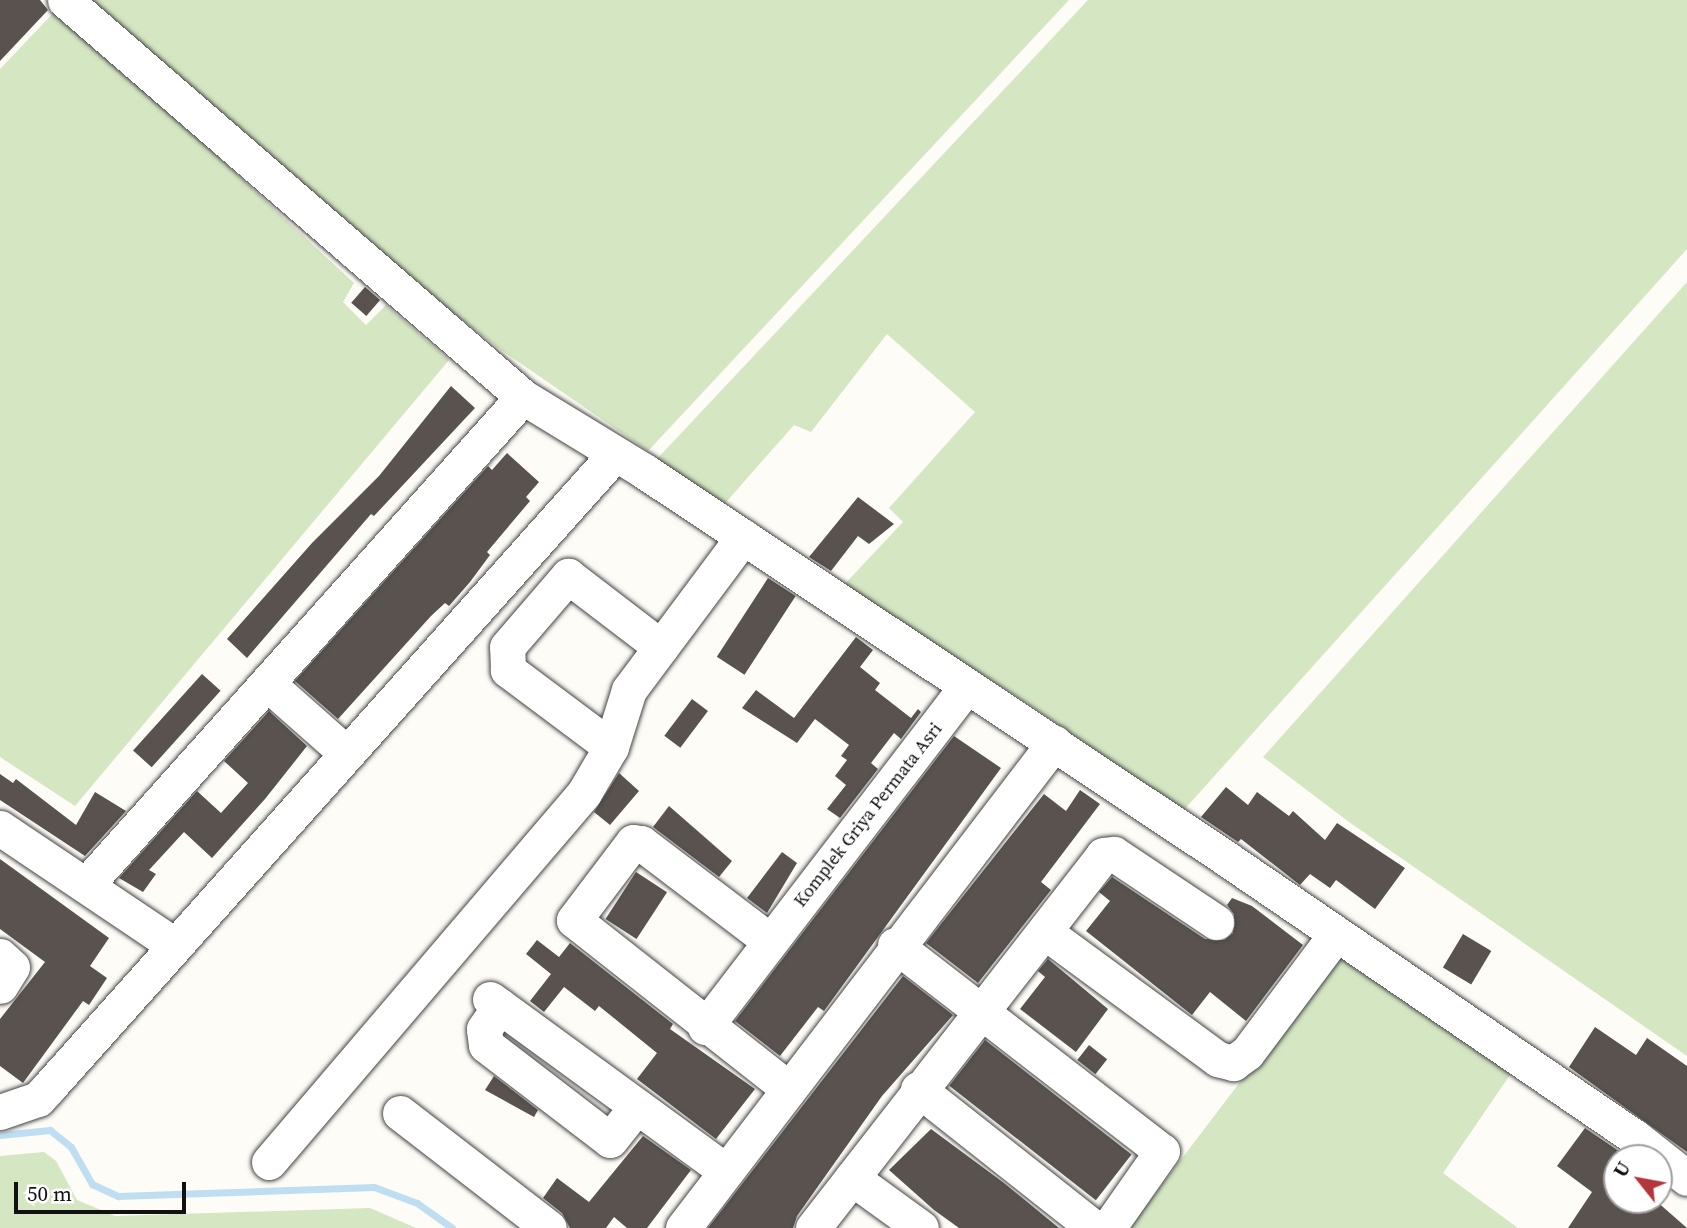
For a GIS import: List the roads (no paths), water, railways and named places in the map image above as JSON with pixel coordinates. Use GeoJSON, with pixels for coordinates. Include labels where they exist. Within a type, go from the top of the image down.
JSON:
{"type":"FeatureCollection","features":[{"type":"Feature","properties":{"kind":"street"},"geometry":{"type":"LineString","coordinates":[[65,0],[523,397],[743,537],[965,688],[1054,743],[1635,1137],[1687,1178]]}},
{"type":"Feature","properties":{"kind":"street"},"geometry":{"type":"LineString","coordinates":[[86,885],[523,397]]}},
{"type":"Feature","properties":{"kind":"street"},"geometry":{"type":"LineString","coordinates":[[0,1112],[38,1099],[615,454]]}},
{"type":"Feature","properties":{"kind":"street"},"geometry":{"type":"LineString","coordinates":[[269,1162],[584,793],[611,747],[629,690],[743,537]]}},
{"type":"Feature","properties":{"kind":"street"},"geometry":{"type":"LineString","coordinates":[[611,747],[508,670],[504,659],[507,647],[568,576],[661,646]]}},
{"type":"Feature","properties":{"kind":"street"},"geometry":{"type":"LineString","coordinates":[[268,684],[346,753]]}},
{"type":"Feature","properties":{"kind":"street","name":"Komplek Griya Permata Asri"},"geometry":{"type":"LineString","coordinates":[[705,1027],[965,688]]}},
{"type":"Feature","properties":{"kind":"street"},"geometry":{"type":"LineString","coordinates":[[682,1228],[789,1090],[895,945],[1054,743]]}},
{"type":"Feature","properties":{"kind":"street"},"geometry":{"type":"LineString","coordinates":[[0,828],[174,945]]}},
{"type":"Feature","properties":{"kind":"street"},"geometry":{"type":"LineString","coordinates":[[770,941],[641,843],[626,846],[574,920],[705,1027],[789,1090]]}},
{"type":"Feature","properties":{"kind":"street"},"geometry":{"type":"LineString","coordinates":[[813,1228],[918,1088],[1045,932],[1103,855],[1109,852],[1216,922]]}},
{"type":"Feature","properties":{"kind":"street"},"geometry":{"type":"LineString","coordinates":[[1045,932],[1218,1059],[1233,1063],[1247,1053],[1336,934]]}},
{"type":"Feature","properties":{"kind":"street"},"geometry":{"type":"LineString","coordinates":[[895,945],[1162,1151],[1108,1228]]}},
{"type":"Feature","properties":{"kind":"street"},"geometry":{"type":"LineString","coordinates":[[0,956],[12,967],[0,986]]}},
{"type":"Feature","properties":{"kind":"street"},"geometry":{"type":"LineString","coordinates":[[495,1002],[484,1029],[486,1045],[610,1140],[637,1106],[726,1171]]}},
{"type":"Feature","properties":{"kind":"street"},"geometry":{"type":"LineString","coordinates":[[918,1088],[1094,1228]]}},
{"type":"Feature","properties":{"kind":"street"},"geometry":{"type":"LineString","coordinates":[[400,1113],[549,1228]]}},
{"type":"Feature","properties":{"kind":"street"},"geometry":{"type":"LineString","coordinates":[[852,1178],[921,1228]]}},
{"type":"Feature","properties":{"kind":"waterway"},"geometry":{"type":"LineString","coordinates":[[0,1135],[50,1130],[71,1147],[92,1184],[118,1196],[374,1187],[417,1203],[452,1228]]}}]}
